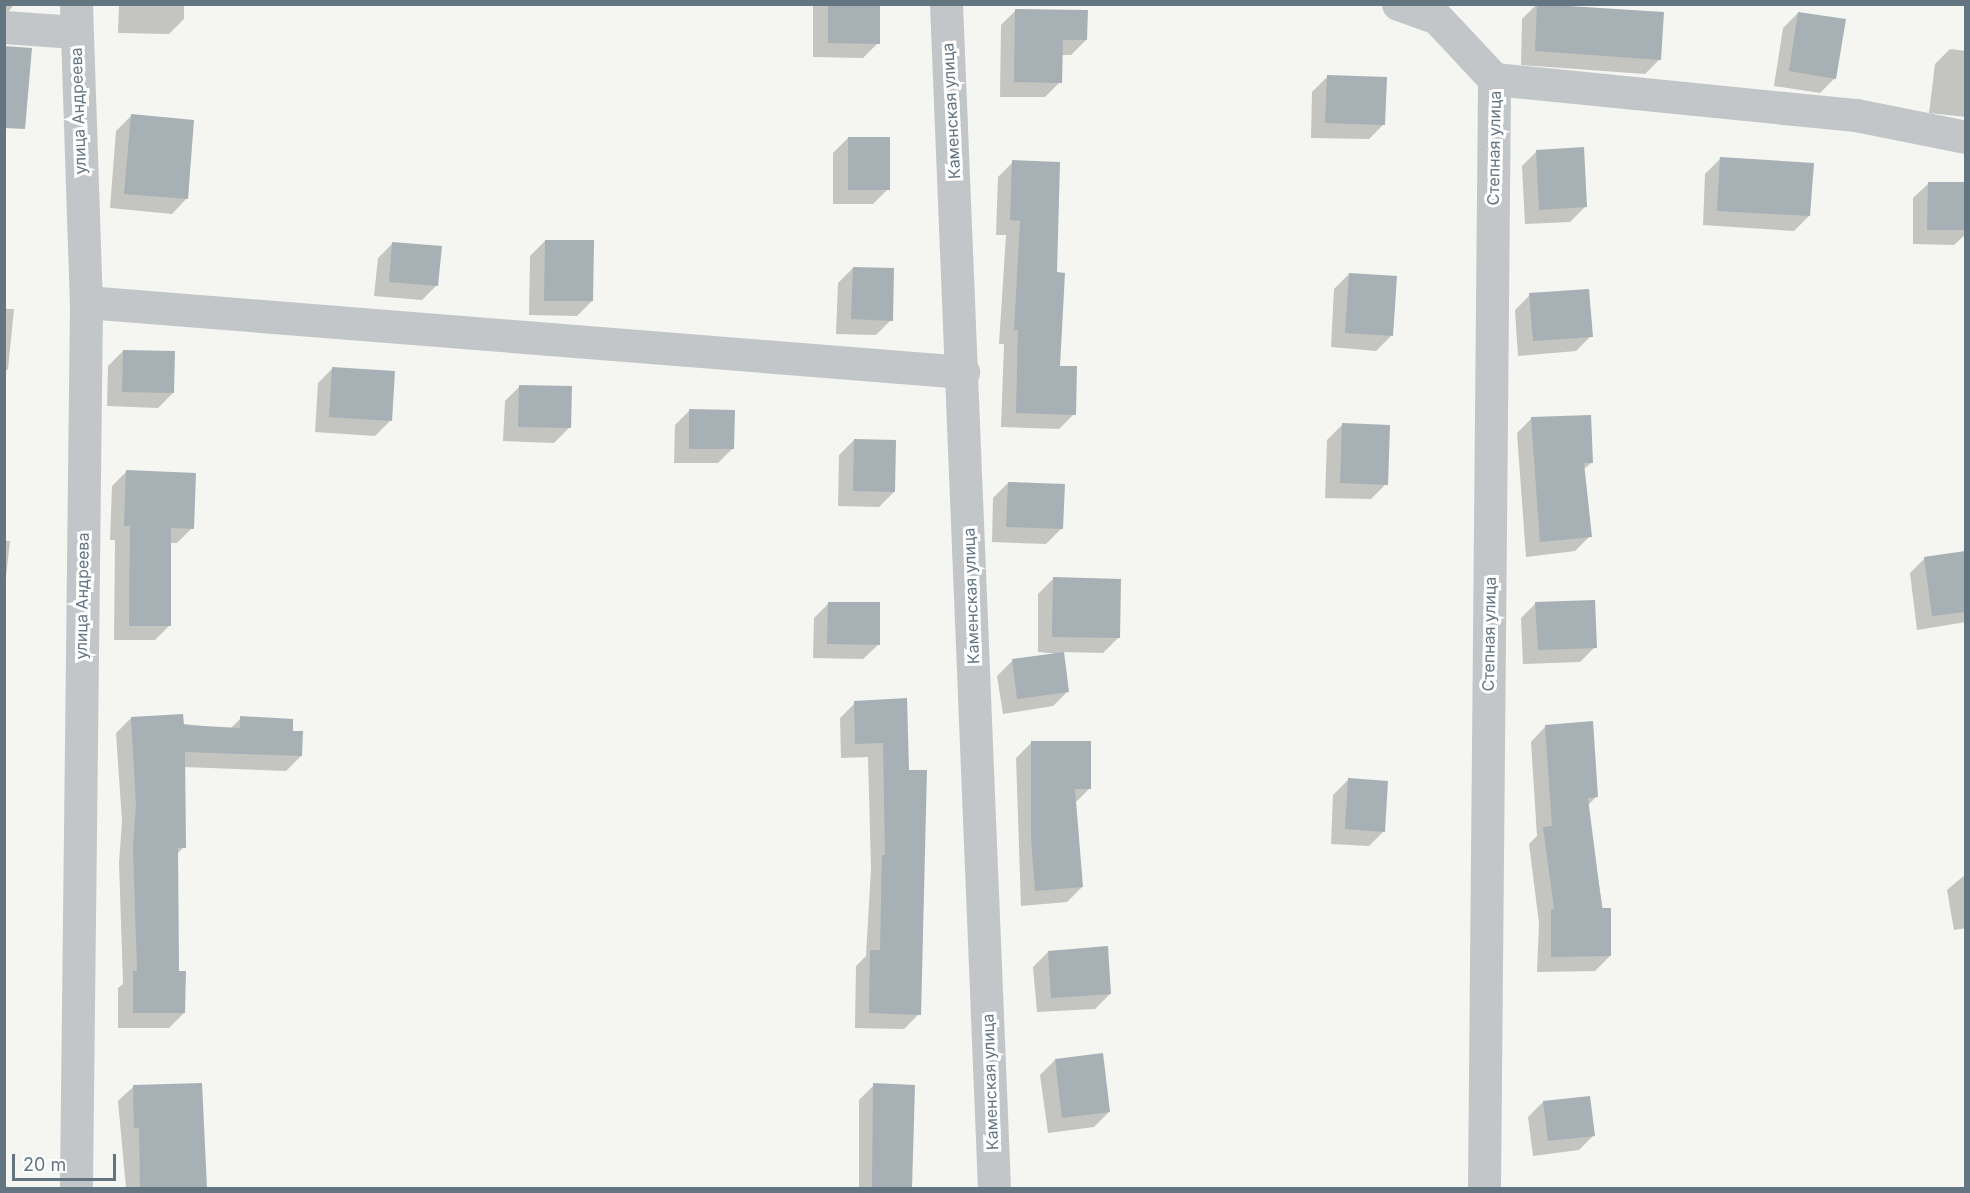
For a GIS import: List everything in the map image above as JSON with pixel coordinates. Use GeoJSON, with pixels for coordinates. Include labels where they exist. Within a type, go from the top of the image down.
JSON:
{"type":"FeatureCollection","features":[{"type":"Feature","properties":{"kind":"street","name":"Каменская улица"},"geometry":{"type":"LineString","coordinates":[[946,4],[963,372],[994,1188]]}},
{"type":"Feature","properties":{"kind":"street"},"geometry":{"type":"LineString","coordinates":[[1398,4],[1437,18],[1494,79],[1856,115],[1965,138]]}},
{"type":"Feature","properties":{"kind":"street"},"geometry":{"type":"LineString","coordinates":[[4,27],[76,18]]}},
{"type":"Feature","properties":{"kind":"street","name":"улица Андреева"},"geometry":{"type":"LineString","coordinates":[[76,18],[86,302],[76,1188]]}},
{"type":"Feature","properties":{"kind":"street","name":"Степная улица"},"geometry":{"type":"LineString","coordinates":[[1484,1188],[1494,79]]}},
{"type":"Feature","properties":{"kind":"street"},"geometry":{"type":"LineString","coordinates":[[86,302],[963,372]]}},
{"type":"Feature","properties":{"kind":"building"},"geometry":{"type":"Polygon","coordinates":[[[828,4],[880,4],[880,44],[828,43],[828,4]]]}},
{"type":"Feature","properties":{"kind":"building"},"geometry":{"type":"Polygon","coordinates":[[[1537,4],[1664,12],[1661,60],[1535,51],[1537,4]]]}},
{"type":"Feature","properties":{"kind":"building"},"geometry":{"type":"Polygon","coordinates":[[[1015,9],[1088,10],[1087,40],[1063,40],[1062,83],[1014,82],[1015,9]]]}},
{"type":"Feature","properties":{"kind":"building"},"geometry":{"type":"Polygon","coordinates":[[[1798,12],[1846,19],[1836,79],[1789,71],[1798,12]]]}},
{"type":"Feature","properties":{"kind":"building"},"geometry":{"type":"Polygon","coordinates":[[[4,46],[32,48],[25,129],[4,128],[4,46]]]}},
{"type":"Feature","properties":{"kind":"building"},"geometry":{"type":"Polygon","coordinates":[[[1327,75],[1387,77],[1385,125],[1325,123],[1327,75]]]}},
{"type":"Feature","properties":{"kind":"building"},"geometry":{"type":"Polygon","coordinates":[[[131,114],[194,120],[188,199],[124,194],[131,114]]]}},
{"type":"Feature","properties":{"kind":"building"},"geometry":{"type":"Polygon","coordinates":[[[848,137],[890,137],[890,190],[848,190],[848,137]]]}},
{"type":"Feature","properties":{"kind":"building"},"geometry":{"type":"Polygon","coordinates":[[[1584,147],[1587,207],[1539,210],[1536,150],[1584,147]]]}},
{"type":"Feature","properties":{"kind":"building"},"geometry":{"type":"Polygon","coordinates":[[[1720,157],[1814,163],[1810,216],[1717,211],[1720,157]]]}},
{"type":"Feature","properties":{"kind":"building"},"geometry":{"type":"Polygon","coordinates":[[[1012,160],[1060,162],[1057,272],[1065,273],[1060,366],[1077,366],[1076,415],[1016,413],[1018,330],[1014,330],[1020,221],[1010,220],[1012,160]]]}},
{"type":"Feature","properties":{"kind":"building"},"geometry":{"type":"Polygon","coordinates":[[[1928,182],[1965,182],[1965,230],[1927,230],[1928,182]]]}},
{"type":"Feature","properties":{"kind":"building"},"geometry":{"type":"Polygon","coordinates":[[[545,240],[594,240],[593,301],[544,301],[545,240]]]}},
{"type":"Feature","properties":{"kind":"building"},"geometry":{"type":"Polygon","coordinates":[[[392,242],[442,246],[438,286],[389,282],[392,242]]]}},
{"type":"Feature","properties":{"kind":"building"},"geometry":{"type":"Polygon","coordinates":[[[853,267],[894,268],[893,321],[851,319],[853,267]]]}},
{"type":"Feature","properties":{"kind":"building"},"geometry":{"type":"Polygon","coordinates":[[[1349,273],[1397,276],[1393,336],[1345,333],[1349,273]]]}},
{"type":"Feature","properties":{"kind":"building"},"geometry":{"type":"Polygon","coordinates":[[[1589,289],[1593,337],[1533,341],[1529,293],[1589,289]]]}},
{"type":"Feature","properties":{"kind":"building"},"geometry":{"type":"Polygon","coordinates":[[[123,350],[175,351],[174,393],[122,392],[123,350]]]}},
{"type":"Feature","properties":{"kind":"building"},"geometry":{"type":"Polygon","coordinates":[[[332,367],[395,371],[392,421],[329,417],[332,367]]]}},
{"type":"Feature","properties":{"kind":"building"},"geometry":{"type":"Polygon","coordinates":[[[519,385],[572,386],[571,428],[518,427],[519,385]]]}},
{"type":"Feature","properties":{"kind":"building"},"geometry":{"type":"Polygon","coordinates":[[[689,409],[735,410],[734,449],[689,449],[689,409]]]}},
{"type":"Feature","properties":{"kind":"building"},"geometry":{"type":"Polygon","coordinates":[[[1591,415],[1593,463],[1584,463],[1592,537],[1540,542],[1531,417],[1591,415]]]}},
{"type":"Feature","properties":{"kind":"building"},"geometry":{"type":"Polygon","coordinates":[[[1342,423],[1390,425],[1388,485],[1340,483],[1342,423]]]}},
{"type":"Feature","properties":{"kind":"building"},"geometry":{"type":"Polygon","coordinates":[[[854,439],[896,440],[895,492],[853,491],[854,439]]]}},
{"type":"Feature","properties":{"kind":"building"},"geometry":{"type":"Polygon","coordinates":[[[126,470],[196,473],[194,529],[171,528],[171,626],[129,626],[130,526],[124,526],[126,470]]]}},
{"type":"Feature","properties":{"kind":"building"},"geometry":{"type":"Polygon","coordinates":[[[1008,482],[1065,484],[1063,529],[1006,527],[1008,482]]]}},
{"type":"Feature","properties":{"kind":"building"},"geometry":{"type":"Polygon","coordinates":[[[1965,551],[1965,612],[1932,616],[1924,557],[1965,551]]]}},
{"type":"Feature","properties":{"kind":"building"},"geometry":{"type":"Polygon","coordinates":[[[1053,577],[1121,579],[1120,638],[1052,637],[1053,577]]]}},
{"type":"Feature","properties":{"kind":"building"},"geometry":{"type":"Polygon","coordinates":[[[1595,600],[1597,648],[1538,650],[1535,602],[1595,600]]]}},
{"type":"Feature","properties":{"kind":"building"},"geometry":{"type":"Polygon","coordinates":[[[828,602],[880,602],[880,645],[827,644],[828,602]]]}},
{"type":"Feature","properties":{"kind":"building"},"geometry":{"type":"Polygon","coordinates":[[[1064,652],[1069,692],[1017,699],[1012,659],[1064,652]]]}},
{"type":"Feature","properties":{"kind":"building"},"geometry":{"type":"Polygon","coordinates":[[[907,698],[909,770],[927,770],[921,1015],[869,1013],[870,950],[880,950],[882,855],[885,855],[883,743],[855,744],[854,701],[907,698]]]}},
{"type":"Feature","properties":{"kind":"building"},"geometry":{"type":"Polygon","coordinates":[[[183,714],[184,725],[240,728],[240,716],[293,719],[293,731],[303,731],[302,756],[185,752],[186,848],[178,848],[179,971],[186,971],[185,1013],[133,1013],[133,971],[137,971],[133,847],[136,805],[131,717],[183,714]]]}},
{"type":"Feature","properties":{"kind":"building"},"geometry":{"type":"Polygon","coordinates":[[[1593,721],[1598,797],[1588,798],[1602,908],[1611,908],[1611,956],[1551,957],[1551,909],[1554,909],[1543,827],[1552,826],[1545,725],[1593,721]]]}},
{"type":"Feature","properties":{"kind":"building"},"geometry":{"type":"Polygon","coordinates":[[[1031,741],[1091,741],[1091,789],[1075,789],[1083,887],[1035,891],[1031,837],[1031,741]]]}},
{"type":"Feature","properties":{"kind":"building"},"geometry":{"type":"Polygon","coordinates":[[[1348,778],[1388,781],[1385,832],[1345,829],[1348,778]]]}},
{"type":"Feature","properties":{"kind":"building"},"geometry":{"type":"Polygon","coordinates":[[[1108,946],[1111,994],[1051,998],[1048,951],[1108,946]]]}},
{"type":"Feature","properties":{"kind":"building"},"geometry":{"type":"Polygon","coordinates":[[[1103,1053],[1110,1112],[1062,1118],[1055,1059],[1103,1053]]]}},
{"type":"Feature","properties":{"kind":"building"},"geometry":{"type":"Polygon","coordinates":[[[202,1083],[207,1188],[140,1188],[139,1128],[134,1128],[133,1085],[202,1083]]]}},
{"type":"Feature","properties":{"kind":"building"},"geometry":{"type":"Polygon","coordinates":[[[873,1083],[915,1085],[912,1188],[872,1188],[873,1083]]]}},
{"type":"Feature","properties":{"kind":"building"},"geometry":{"type":"Polygon","coordinates":[[[1590,1096],[1595,1136],[1548,1141],[1543,1101],[1590,1096]]]}}]}
